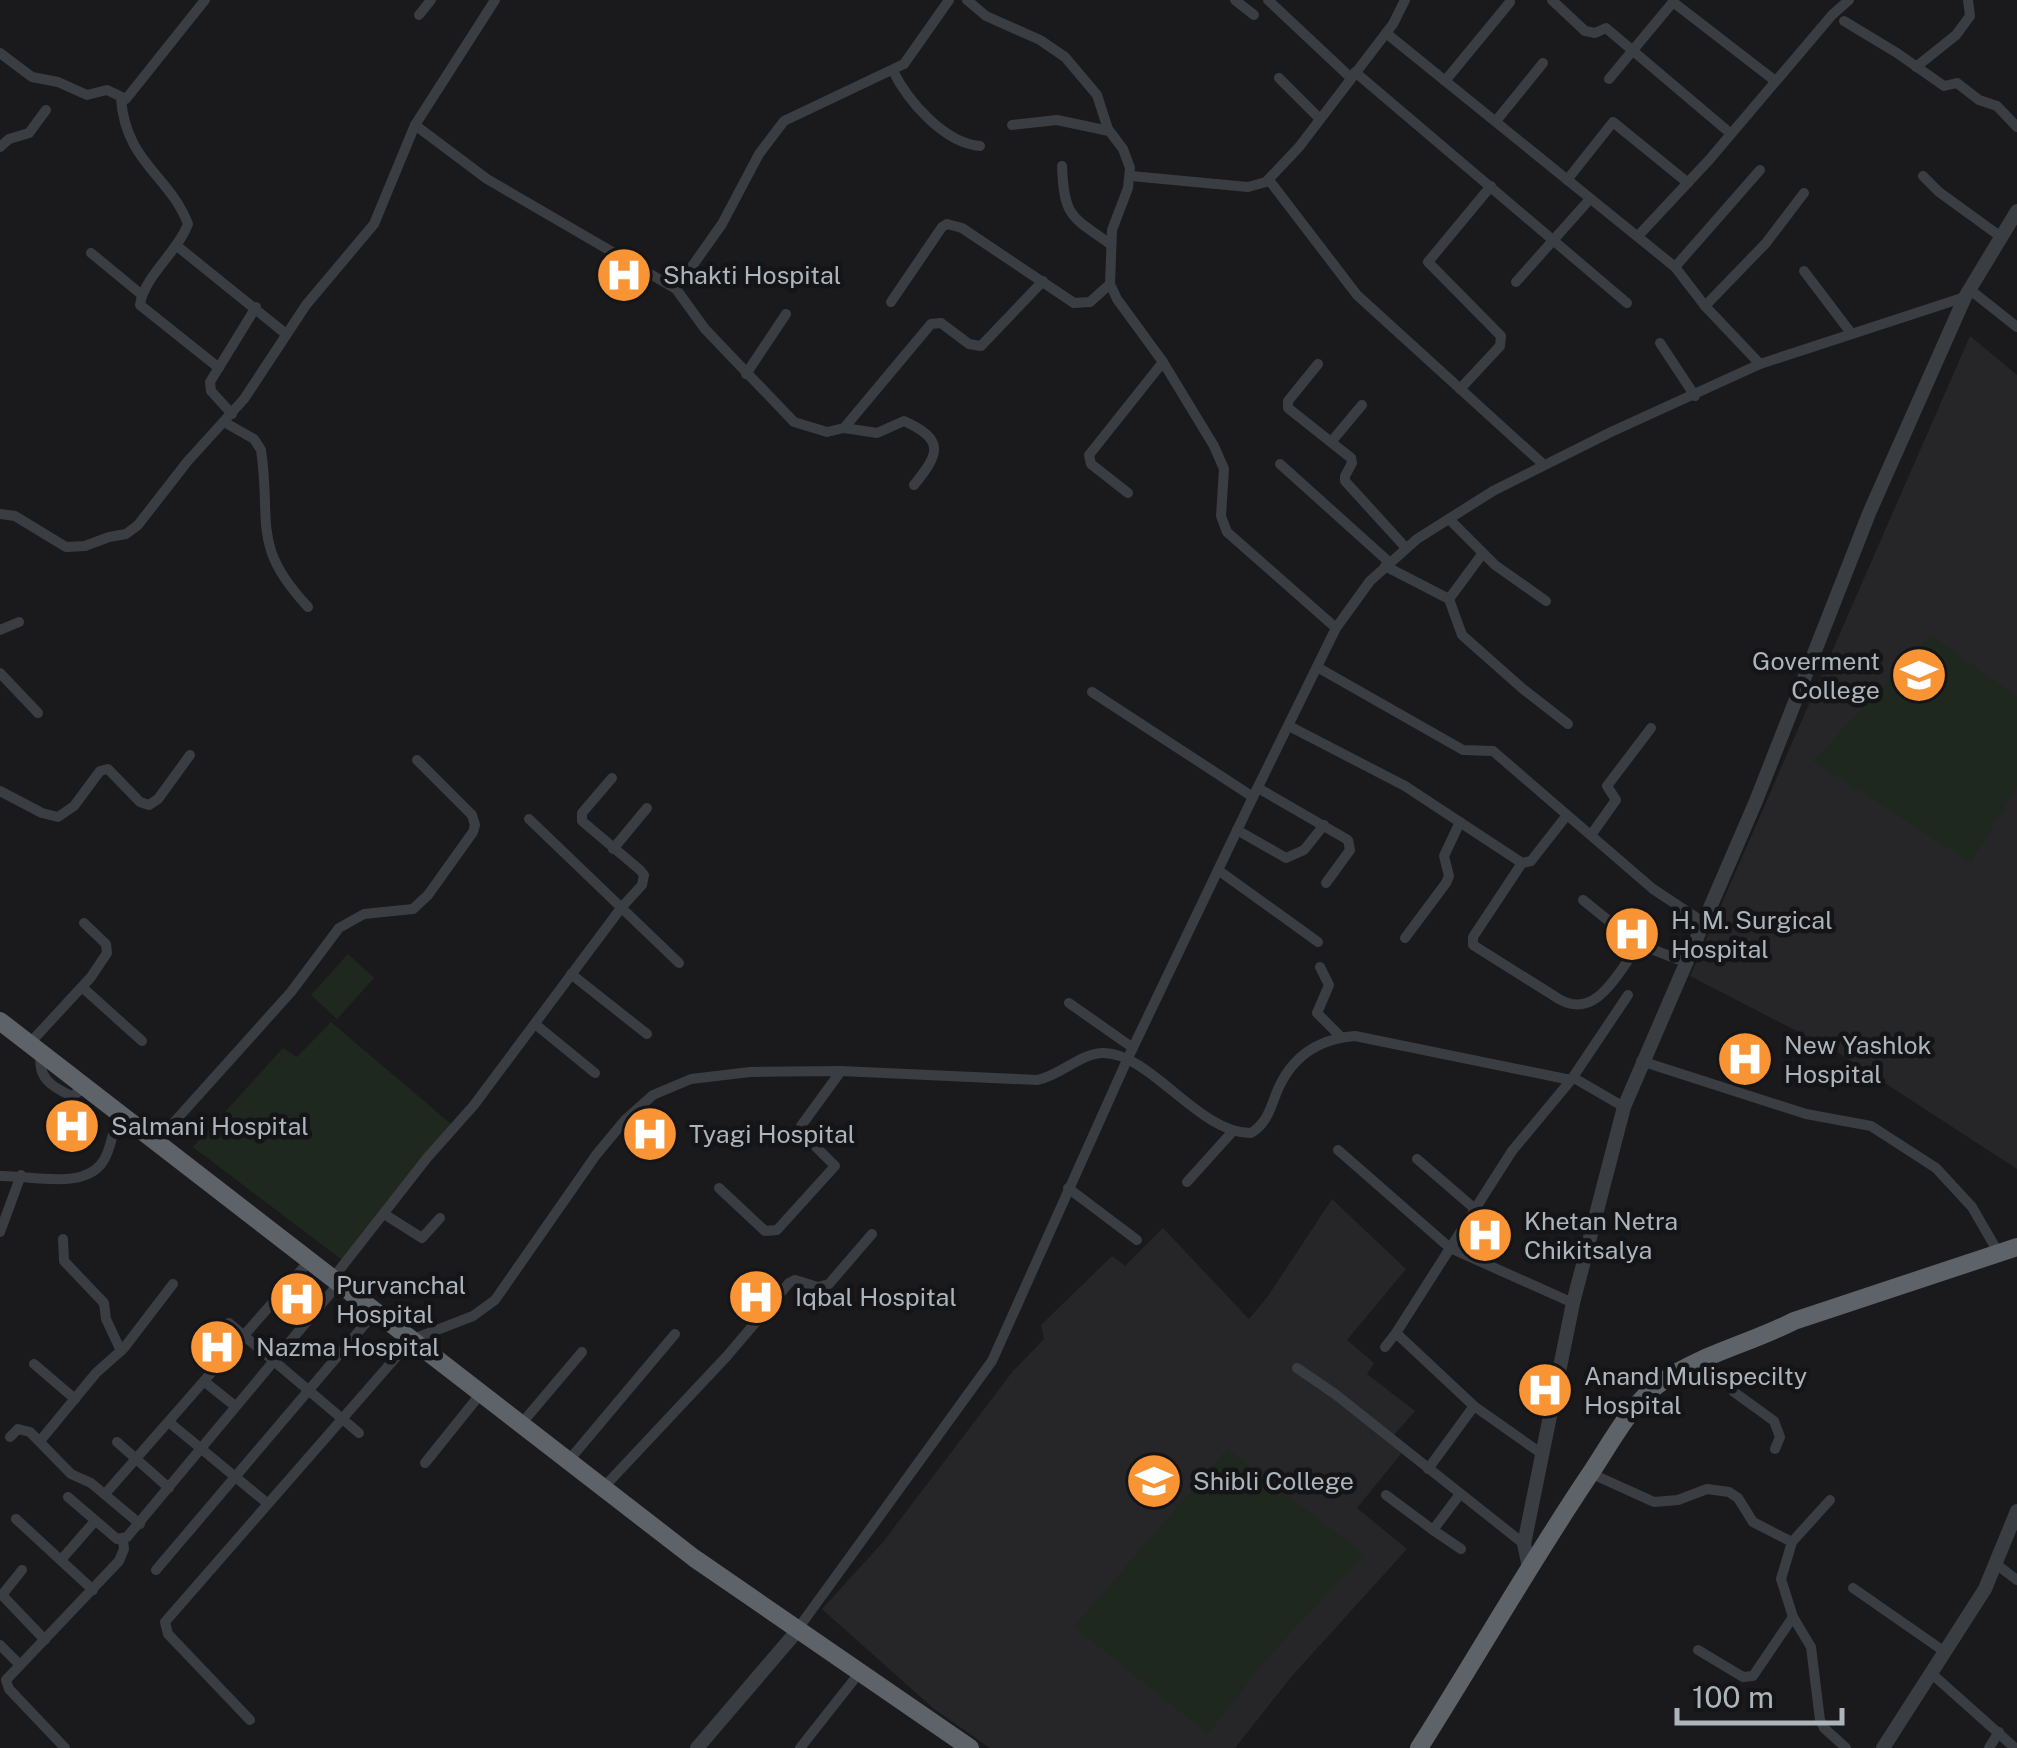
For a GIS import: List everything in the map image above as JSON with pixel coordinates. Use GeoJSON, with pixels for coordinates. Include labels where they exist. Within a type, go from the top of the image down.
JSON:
{"type":"FeatureCollection","features":[{"type":"Feature","properties":{"kind":"highway"},"geometry":{"type":"LineString","coordinates":[[0,1021],[694,1558],[970,1748]]}},
{"type":"Feature","properties":{"kind":"highway"},"geometry":{"type":"LineString","coordinates":[[1419,1748],[1590,1474],[1644,1397],[1661,1382],[1700,1360],[1794,1322],[2017,1246]]}},
{"type":"Feature","properties":{"kind":"highway"},"geometry":{"type":"LineString","coordinates":[[1762,1338],[1799,1332],[2017,1257]]}},
{"type":"Feature","properties":{"kind":"street"},"geometry":{"type":"LineString","coordinates":[[121,99],[130,96],[205,0]]}},
{"type":"Feature","properties":{"kind":"street"},"geometry":{"type":"LineString","coordinates":[[419,15],[432,0]]}},
{"type":"Feature","properties":{"kind":"street"},"geometry":{"type":"LineString","coordinates":[[0,514],[15,516],[66,547],[85,546],[108,536],[126,534],[138,525],[258,380],[286,334],[374,224],[415,125],[496,0]]}},
{"type":"Feature","properties":{"kind":"street"},"geometry":{"type":"LineString","coordinates":[[676,289],[722,224],[759,154],[784,121],[893,71],[911,57],[949,0]]}},
{"type":"Feature","properties":{"kind":"street"},"geometry":{"type":"LineString","coordinates":[[967,0],[986,16],[1040,40],[1065,57],[1097,94],[1110,131],[1128,160],[1131,176],[1110,244],[1110,284],[1117,300],[1196,412],[1222,462],[1221,516],[1227,532],[1336,628]]}},
{"type":"Feature","properties":{"kind":"street"},"geometry":{"type":"LineString","coordinates":[[1268,0],[1626,303]]}},
{"type":"Feature","properties":{"kind":"street"},"geometry":{"type":"LineString","coordinates":[[1131,176],[1248,187],[1269,180],[1386,33],[1405,0]]}},
{"type":"Feature","properties":{"kind":"street"},"geometry":{"type":"LineString","coordinates":[[1552,0],[1585,31],[1595,33],[1606,28],[1730,133]]}},
{"type":"Feature","properties":{"kind":"street"},"geometry":{"type":"LineString","coordinates":[[1638,236],[1849,0]]}},
{"type":"Feature","properties":{"kind":"street"},"geometry":{"type":"LineString","coordinates":[[1916,67],[1963,26],[1970,16],[1968,0]]}},
{"type":"Feature","properties":{"kind":"street"},"geometry":{"type":"LineString","coordinates":[[1609,80],[1672,1],[1774,80]]}},
{"type":"Feature","properties":{"kind":"street"},"geometry":{"type":"LineString","coordinates":[[1241,2],[1254,15]]}},
{"type":"Feature","properties":{"kind":"street"},"geometry":{"type":"LineString","coordinates":[[1446,81],[1510,2]]}},
{"type":"Feature","properties":{"kind":"street"},"geometry":{"type":"LineString","coordinates":[[1844,21],[1944,86],[1957,83],[1978,100],[1993,103],[2017,127]]}},
{"type":"Feature","properties":{"kind":"street"},"geometry":{"type":"LineString","coordinates":[[1386,33],[1675,267],[1705,306],[1760,364]]}},
{"type":"Feature","properties":{"kind":"street"},"geometry":{"type":"LineString","coordinates":[[0,52],[32,77],[58,82],[87,95],[107,90],[121,99]]}},
{"type":"Feature","properties":{"kind":"street"},"geometry":{"type":"LineString","coordinates":[[1496,121],[1543,63]]}},
{"type":"Feature","properties":{"kind":"street"},"geometry":{"type":"LineString","coordinates":[[893,71],[907,96],[945,131],[956,140],[980,146]]}},
{"type":"Feature","properties":{"kind":"street"},"geometry":{"type":"LineString","coordinates":[[1280,78],[1320,119]]}},
{"type":"Feature","properties":{"kind":"street"},"geometry":{"type":"LineString","coordinates":[[121,99],[133,144],[187,220],[177,246],[142,295],[140,305],[219,368]]}},
{"type":"Feature","properties":{"kind":"street"},"geometry":{"type":"LineString","coordinates":[[0,147],[8,140],[29,134],[46,110]]}},
{"type":"Feature","properties":{"kind":"street"},"geometry":{"type":"LineString","coordinates":[[1012,125],[1057,120],[1110,131]]}},
{"type":"Feature","properties":{"kind":"street"},"geometry":{"type":"LineString","coordinates":[[1567,180],[1613,122],[1688,182]]}},
{"type":"Feature","properties":{"kind":"street"},"geometry":{"type":"LineString","coordinates":[[415,125],[487,179],[676,289],[705,329],[794,422],[827,432],[844,428],[876,433],[904,420],[926,434],[936,452],[914,484]]}},
{"type":"Feature","properties":{"kind":"street"},"geometry":{"type":"LineString","coordinates":[[1062,166],[1064,197],[1070,213],[1110,244]]}},
{"type":"Feature","properties":{"kind":"street"},"geometry":{"type":"LineString","coordinates":[[1675,267],[1760,170]]}},
{"type":"Feature","properties":{"kind":"street"},"geometry":{"type":"LineString","coordinates":[[1923,176],[2001,237]]}},
{"type":"Feature","properties":{"kind":"street"},"geometry":{"type":"LineString","coordinates":[[1269,180],[1347,284],[1544,465]]}},
{"type":"Feature","properties":{"kind":"street"},"geometry":{"type":"LineString","coordinates":[[1460,390],[1500,346],[1501,336],[1428,262],[1491,186]]}},
{"type":"Feature","properties":{"kind":"street"},"geometry":{"type":"LineString","coordinates":[[1705,306],[1766,243],[1804,194]]}},
{"type":"Feature","properties":{"kind":"street"},"geometry":{"type":"LineString","coordinates":[[1516,282],[1590,199]]}},
{"type":"Feature","properties":{"kind":"street"},"geometry":{"type":"LineString","coordinates":[[1529,1567],[1524,1544],[1573,1303],[1624,1107],[1641,1060],[1756,801],[1870,510],[1967,293],[2017,211]]}},
{"type":"Feature","properties":{"kind":"street"},"geometry":{"type":"LineString","coordinates":[[891,302],[947,224],[962,228],[1079,305],[1090,302],[1110,284]]}},
{"type":"Feature","properties":{"kind":"street"},"geometry":{"type":"LineString","coordinates":[[177,246],[286,334]]}},
{"type":"Feature","properties":{"kind":"street"},"geometry":{"type":"LineString","coordinates":[[91,253],[142,295]]}},
{"type":"Feature","properties":{"kind":"street"},"geometry":{"type":"LineString","coordinates":[[1804,271],[1852,333]]}},
{"type":"Feature","properties":{"kind":"street"},"geometry":{"type":"LineString","coordinates":[[844,428],[930,324],[941,323],[969,344],[982,346],[1044,281]]}},
{"type":"Feature","properties":{"kind":"street"},"geometry":{"type":"LineString","coordinates":[[1967,293],[2017,327]]}},
{"type":"Feature","properties":{"kind":"street"},"geometry":{"type":"LineString","coordinates":[[698,1748],[797,1631],[992,1361],[1127,1060],[1336,628],[1387,564],[1449,519],[1544,465],[1760,364],[1967,293]]}},
{"type":"Feature","properties":{"kind":"street"},"geometry":{"type":"LineString","coordinates":[[256,308],[209,388],[228,418],[254,439],[261,450],[268,548],[278,571],[308,607]]}},
{"type":"Feature","properties":{"kind":"street"},"geometry":{"type":"LineString","coordinates":[[746,374],[786,314]]}},
{"type":"Feature","properties":{"kind":"street"},"geometry":{"type":"LineString","coordinates":[[1660,343],[1695,396]]}},
{"type":"Feature","properties":{"kind":"street"},"geometry":{"type":"LineString","coordinates":[[1128,492],[1092,464],[1089,455],[1163,362]]}},
{"type":"Feature","properties":{"kind":"street"},"geometry":{"type":"LineString","coordinates":[[1318,364],[1288,404],[1291,411],[1352,460],[1344,476],[1347,484],[1406,548]]}},
{"type":"Feature","properties":{"kind":"street"},"geometry":{"type":"LineString","coordinates":[[1331,442],[1362,405]]}},
{"type":"Feature","properties":{"kind":"street"},"geometry":{"type":"LineString","coordinates":[[1280,464],[1387,564],[1450,599],[1462,635],[1522,690],[1568,724]]}},
{"type":"Feature","properties":{"kind":"street"},"geometry":{"type":"LineString","coordinates":[[1449,519],[1482,553],[1546,601]]}},
{"type":"Feature","properties":{"kind":"street"},"geometry":{"type":"LineString","coordinates":[[1450,599],[1482,553]]}},
{"type":"Feature","properties":{"kind":"street"},"geometry":{"type":"LineString","coordinates":[[0,630],[19,622]]}},
{"type":"Feature","properties":{"kind":"street"},"geometry":{"type":"LineString","coordinates":[[1317,667],[1462,750],[1493,751],[1653,890],[1703,922]]}},
{"type":"Feature","properties":{"kind":"street"},"geometry":{"type":"LineString","coordinates":[[0,673],[38,713]]}},
{"type":"Feature","properties":{"kind":"street"},"geometry":{"type":"LineString","coordinates":[[1092,692],[1255,792],[1348,840],[1351,847],[1326,883]]}},
{"type":"Feature","properties":{"kind":"street"},"geometry":{"type":"LineString","coordinates":[[1289,726],[1406,786],[1522,863]]}},
{"type":"Feature","properties":{"kind":"street"},"geometry":{"type":"LineString","coordinates":[[1590,835],[1616,800],[1607,786],[1651,728]]}},
{"type":"Feature","properties":{"kind":"street"},"geometry":{"type":"LineString","coordinates":[[0,791],[42,814],[58,817],[74,806],[100,770],[108,769],[140,802],[149,804],[158,799],[190,754]]}},
{"type":"Feature","properties":{"kind":"street"},"geometry":{"type":"LineString","coordinates":[[158,1140],[291,992],[338,928],[364,914],[414,909],[473,832],[472,815],[417,760]]}},
{"type":"Feature","properties":{"kind":"street"},"geometry":{"type":"LineString","coordinates":[[66,1748],[6,1685],[8,1677],[119,1561],[123,1540],[272,1361],[642,885],[644,875],[586,827],[581,817],[612,778]]}},
{"type":"Feature","properties":{"kind":"street"},"geometry":{"type":"LineString","coordinates":[[613,848],[646,808]]}},
{"type":"Feature","properties":{"kind":"street"},"geometry":{"type":"LineString","coordinates":[[1567,815],[1531,860],[1522,863],[1473,937],[1472,945],[1579,1007],[1614,982],[1633,953],[1642,947]]}},
{"type":"Feature","properties":{"kind":"street"},"geometry":{"type":"LineString","coordinates":[[529,818],[680,963]]}},
{"type":"Feature","properties":{"kind":"street"},"geometry":{"type":"LineString","coordinates":[[1405,938],[1446,883],[1449,876],[1444,856],[1460,822]]}},
{"type":"Feature","properties":{"kind":"street"},"geometry":{"type":"LineString","coordinates":[[1237,830],[1286,858],[1304,850],[1324,825]]}},
{"type":"Feature","properties":{"kind":"street"},"geometry":{"type":"LineString","coordinates":[[1218,870],[1318,942]]}},
{"type":"Feature","properties":{"kind":"street"},"geometry":{"type":"LineString","coordinates":[[1583,900],[1642,947],[1685,962]]}},
{"type":"Feature","properties":{"kind":"street"},"geometry":{"type":"LineString","coordinates":[[35,1049],[108,948],[84,923]]}},
{"type":"Feature","properties":{"kind":"street"},"geometry":{"type":"LineString","coordinates":[[1320,967],[1330,986],[1318,1013],[1341,1037]]}},
{"type":"Feature","properties":{"kind":"street"},"geometry":{"type":"LineString","coordinates":[[571,974],[648,1034]]}},
{"type":"Feature","properties":{"kind":"street"},"geometry":{"type":"LineString","coordinates":[[82,986],[142,1041]]}},
{"type":"Feature","properties":{"kind":"street"},"geometry":{"type":"LineString","coordinates":[[1385,1347],[1512,1151],[1571,1080],[1628,994]]}},
{"type":"Feature","properties":{"kind":"street"},"geometry":{"type":"LineString","coordinates":[[1070,1004],[1133,1048]]}},
{"type":"Feature","properties":{"kind":"street"},"geometry":{"type":"LineString","coordinates":[[535,1024],[595,1073]]}},
{"type":"Feature","properties":{"kind":"street"},"geometry":{"type":"LineString","coordinates":[[250,1720],[168,1634],[164,1624],[411,1340],[473,1316],[496,1300],[596,1156],[625,1120],[654,1095],[691,1079],[718,1074],[841,1071],[1037,1080],[1060,1074],[1094,1054],[1112,1054],[1233,1131],[1251,1133],[1270,1110],[1285,1074],[1298,1058],[1328,1040],[1341,1037],[1383,1041],[1574,1078],[1624,1107]]}},
{"type":"Feature","properties":{"kind":"street"},"geometry":{"type":"LineString","coordinates":[[1641,1060],[1806,1114],[1871,1126],[1936,1168],[1972,1208],[1998,1252]]}},
{"type":"Feature","properties":{"kind":"street"},"geometry":{"type":"LineString","coordinates":[[718,1188],[765,1231],[777,1230],[835,1166],[802,1133],[801,1126],[841,1071]]}},
{"type":"Feature","properties":{"kind":"street"},"geometry":{"type":"LineString","coordinates":[[0,1176],[66,1179],[91,1174],[104,1161],[118,1111]]}},
{"type":"Feature","properties":{"kind":"street"},"geometry":{"type":"LineString","coordinates":[[1188,1182],[1233,1131]]}},
{"type":"Feature","properties":{"kind":"street"},"geometry":{"type":"LineString","coordinates":[[1338,1150],[1450,1248],[1573,1303]]}},
{"type":"Feature","properties":{"kind":"street"},"geometry":{"type":"LineString","coordinates":[[1417,1159],[1475,1208]]}},
{"type":"Feature","properties":{"kind":"street"},"geometry":{"type":"LineString","coordinates":[[0,1232],[21,1175]]}},
{"type":"Feature","properties":{"kind":"street"},"geometry":{"type":"LineString","coordinates":[[1068,1188],[1136,1240]]}},
{"type":"Feature","properties":{"kind":"street"},"geometry":{"type":"LineString","coordinates":[[384,1214],[422,1238],[440,1218]]}},
{"type":"Feature","properties":{"kind":"street"},"geometry":{"type":"LineString","coordinates":[[604,1487],[790,1283],[795,1280],[818,1287],[829,1284],[872,1234]]}},
{"type":"Feature","properties":{"kind":"street"},"geometry":{"type":"LineString","coordinates":[[63,1239],[64,1261],[104,1302],[106,1319],[122,1350]]}},
{"type":"Feature","properties":{"kind":"street"},"geometry":{"type":"LineString","coordinates":[[105,1494],[310,1260]]}},
{"type":"Feature","properties":{"kind":"street"},"geometry":{"type":"LineString","coordinates":[[40,1441],[122,1350],[173,1284]]}},
{"type":"Feature","properties":{"kind":"street"},"geometry":{"type":"LineString","coordinates":[[156,1570],[376,1311]]}},
{"type":"Feature","properties":{"kind":"street"},"geometry":{"type":"LineString","coordinates":[[228,1323],[359,1433]]}},
{"type":"Feature","properties":{"kind":"street"},"geometry":{"type":"LineString","coordinates":[[1396,1333],[1474,1406],[1542,1454]]}},
{"type":"Feature","properties":{"kind":"street"},"geometry":{"type":"LineString","coordinates":[[570,1460],[675,1334]]}},
{"type":"Feature","properties":{"kind":"street"},"geometry":{"type":"LineString","coordinates":[[522,1423],[582,1352]]}},
{"type":"Feature","properties":{"kind":"street"},"geometry":{"type":"LineString","coordinates":[[1700,1360],[1774,1422],[1779,1431],[1775,1449]]}},
{"type":"Feature","properties":{"kind":"street"},"geometry":{"type":"LineString","coordinates":[[34,1364],[74,1400]]}},
{"type":"Feature","properties":{"kind":"street"},"geometry":{"type":"LineString","coordinates":[[1297,1368],[1524,1544]]}},
{"type":"Feature","properties":{"kind":"street"},"geometry":{"type":"LineString","coordinates":[[206,1382],[235,1406]]}},
{"type":"Feature","properties":{"kind":"street"},"geometry":{"type":"LineString","coordinates":[[425,1463],[482,1392]]}},
{"type":"Feature","properties":{"kind":"street"},"geometry":{"type":"LineString","coordinates":[[1428,1470],[1474,1406]]}},
{"type":"Feature","properties":{"kind":"street"},"geometry":{"type":"LineString","coordinates":[[170,1422],[267,1504]]}},
{"type":"Feature","properties":{"kind":"street"},"geometry":{"type":"LineString","coordinates":[[10,1436],[22,1428],[71,1474],[105,1494],[140,1524]]}},
{"type":"Feature","properties":{"kind":"street"},"geometry":{"type":"LineString","coordinates":[[117,1442],[169,1488]]}},
{"type":"Feature","properties":{"kind":"street"},"geometry":{"type":"LineString","coordinates":[[1590,1474],[1654,1502],[1678,1500],[1707,1490],[1729,1492],[1738,1498],[1753,1522],[1792,1542]]}},
{"type":"Feature","properties":{"kind":"street"},"geometry":{"type":"LineString","coordinates":[[1433,1530],[1460,1494]]}},
{"type":"Feature","properties":{"kind":"street"},"geometry":{"type":"LineString","coordinates":[[1386,1495],[1461,1549]]}},
{"type":"Feature","properties":{"kind":"street"},"geometry":{"type":"LineString","coordinates":[[68,1497],[116,1539],[123,1540]]}},
{"type":"Feature","properties":{"kind":"street"},"geometry":{"type":"LineString","coordinates":[[1830,1500],[1792,1542],[1781,1579],[1793,1617],[1810,1648],[1820,1720],[1846,1748]]}},
{"type":"Feature","properties":{"kind":"street"},"geometry":{"type":"LineString","coordinates":[[1884,1748],[1985,1589],[2017,1510]]}},
{"type":"Feature","properties":{"kind":"street"},"geometry":{"type":"LineString","coordinates":[[16,1519],[93,1590]]}},
{"type":"Feature","properties":{"kind":"street"},"geometry":{"type":"LineString","coordinates":[[61,1560],[96,1521]]}},
{"type":"Feature","properties":{"kind":"street"},"geometry":{"type":"LineString","coordinates":[[1994,1567],[2017,1580]]}},
{"type":"Feature","properties":{"kind":"street"},"geometry":{"type":"LineString","coordinates":[[22,1570],[2,1595],[45,1640]]}},
{"type":"Feature","properties":{"kind":"street"},"geometry":{"type":"LineString","coordinates":[[1853,1588],[1945,1652]]}},
{"type":"Feature","properties":{"kind":"street"},"geometry":{"type":"LineString","coordinates":[[1698,1650],[1743,1677],[1754,1676],[1793,1617]]}},
{"type":"Feature","properties":{"kind":"street"},"geometry":{"type":"LineString","coordinates":[[0,1645],[20,1665]]}},
{"type":"Feature","properties":{"kind":"street"},"geometry":{"type":"LineString","coordinates":[[800,1748],[860,1672]]}},
{"type":"Feature","properties":{"kind":"street"},"geometry":{"type":"LineString","coordinates":[[1931,1673],[2015,1748]]}},
{"type":"Feature","properties":{"kind":"street"},"geometry":{"type":"LineString","coordinates":[[1989,1748],[1999,1732]]}},
{"type":"Feature","properties":{"kind":"shaded area","name":"Goverment College"},"geometry":{"type":"Polygon","coordinates":[[[1970,336],[2017,375],[2017,1169],[1837,1052],[1690,976],[1970,336]]]}},
{"type":"Feature","properties":{"kind":"shaded area"},"geometry":{"type":"Polygon","coordinates":[[[1930,635],[2017,696],[2017,788],[1971,863],[1813,761],[1930,635]]]}},
{"type":"Feature","properties":{"kind":"shaded area"},"geometry":{"type":"Polygon","coordinates":[[[348,954],[374,978],[337,1019],[311,995],[348,954]]]}},
{"type":"Feature","properties":{"kind":"shaded area"},"geometry":{"type":"Polygon","coordinates":[[[331,1022],[451,1124],[346,1263],[193,1147],[283,1048],[297,1057],[331,1022]]]}},
{"type":"Feature","properties":{"kind":"shaded area","name":"Shibli College"},"geometry":{"type":"Polygon","coordinates":[[[1332,1199],[1406,1269],[1347,1340],[1374,1363],[1367,1374],[1415,1411],[1394,1435],[1401,1454],[1357,1508],[1407,1549],[1292,1676],[1235,1748],[990,1748],[934,1709],[822,1609],[883,1542],[1013,1371],[1044,1339],[1041,1325],[1112,1256],[1125,1266],[1163,1228],[1249,1319],[1332,1199]]]}},
{"type":"Feature","properties":{"kind":"shaded area"},"geometry":{"type":"Polygon","coordinates":[[[1227,1449],[1364,1554],[1268,1657],[1208,1734],[1074,1627],[1227,1449]]]}},
{"type":"Feature","properties":{"kind":"place","name":"Shakti Hospital"},"geometry":{"type":"Point","coordinates":[624,275]}},
{"type":"Feature","properties":{"kind":"place","name":"Goverment College"},"geometry":{"type":"Point","coordinates":[1919,675]}},
{"type":"Feature","properties":{"kind":"place","name":"H. M. Surgical Hospital"},"geometry":{"type":"Point","coordinates":[1632,934]}},
{"type":"Feature","properties":{"kind":"place","name":"New Yashlok Hospital"},"geometry":{"type":"Point","coordinates":[1745,1059]}},
{"type":"Feature","properties":{"kind":"place","name":"Salmani Hospital"},"geometry":{"type":"Point","coordinates":[72,1126]}},
{"type":"Feature","properties":{"kind":"place","name":"Tyagi Hospital"},"geometry":{"type":"Point","coordinates":[650,1134]}},
{"type":"Feature","properties":{"kind":"place","name":"Khetan Netra Chikitsalya"},"geometry":{"type":"Point","coordinates":[1485,1235]}},
{"type":"Feature","properties":{"kind":"place","name":"Iqbal Hospital"},"geometry":{"type":"Point","coordinates":[756,1297]}},
{"type":"Feature","properties":{"kind":"place","name":"Purvanchal Hospital"},"geometry":{"type":"Point","coordinates":[297,1299]}},
{"type":"Feature","properties":{"kind":"place","name":"Nazma Hospital"},"geometry":{"type":"Point","coordinates":[217,1347]}},
{"type":"Feature","properties":{"kind":"place","name":"Anand Mulispecilty Hospital"},"geometry":{"type":"Point","coordinates":[1545,1390]}},
{"type":"Feature","properties":{"kind":"place","name":"Shibli College"},"geometry":{"type":"Point","coordinates":[1154,1481]}}]}
